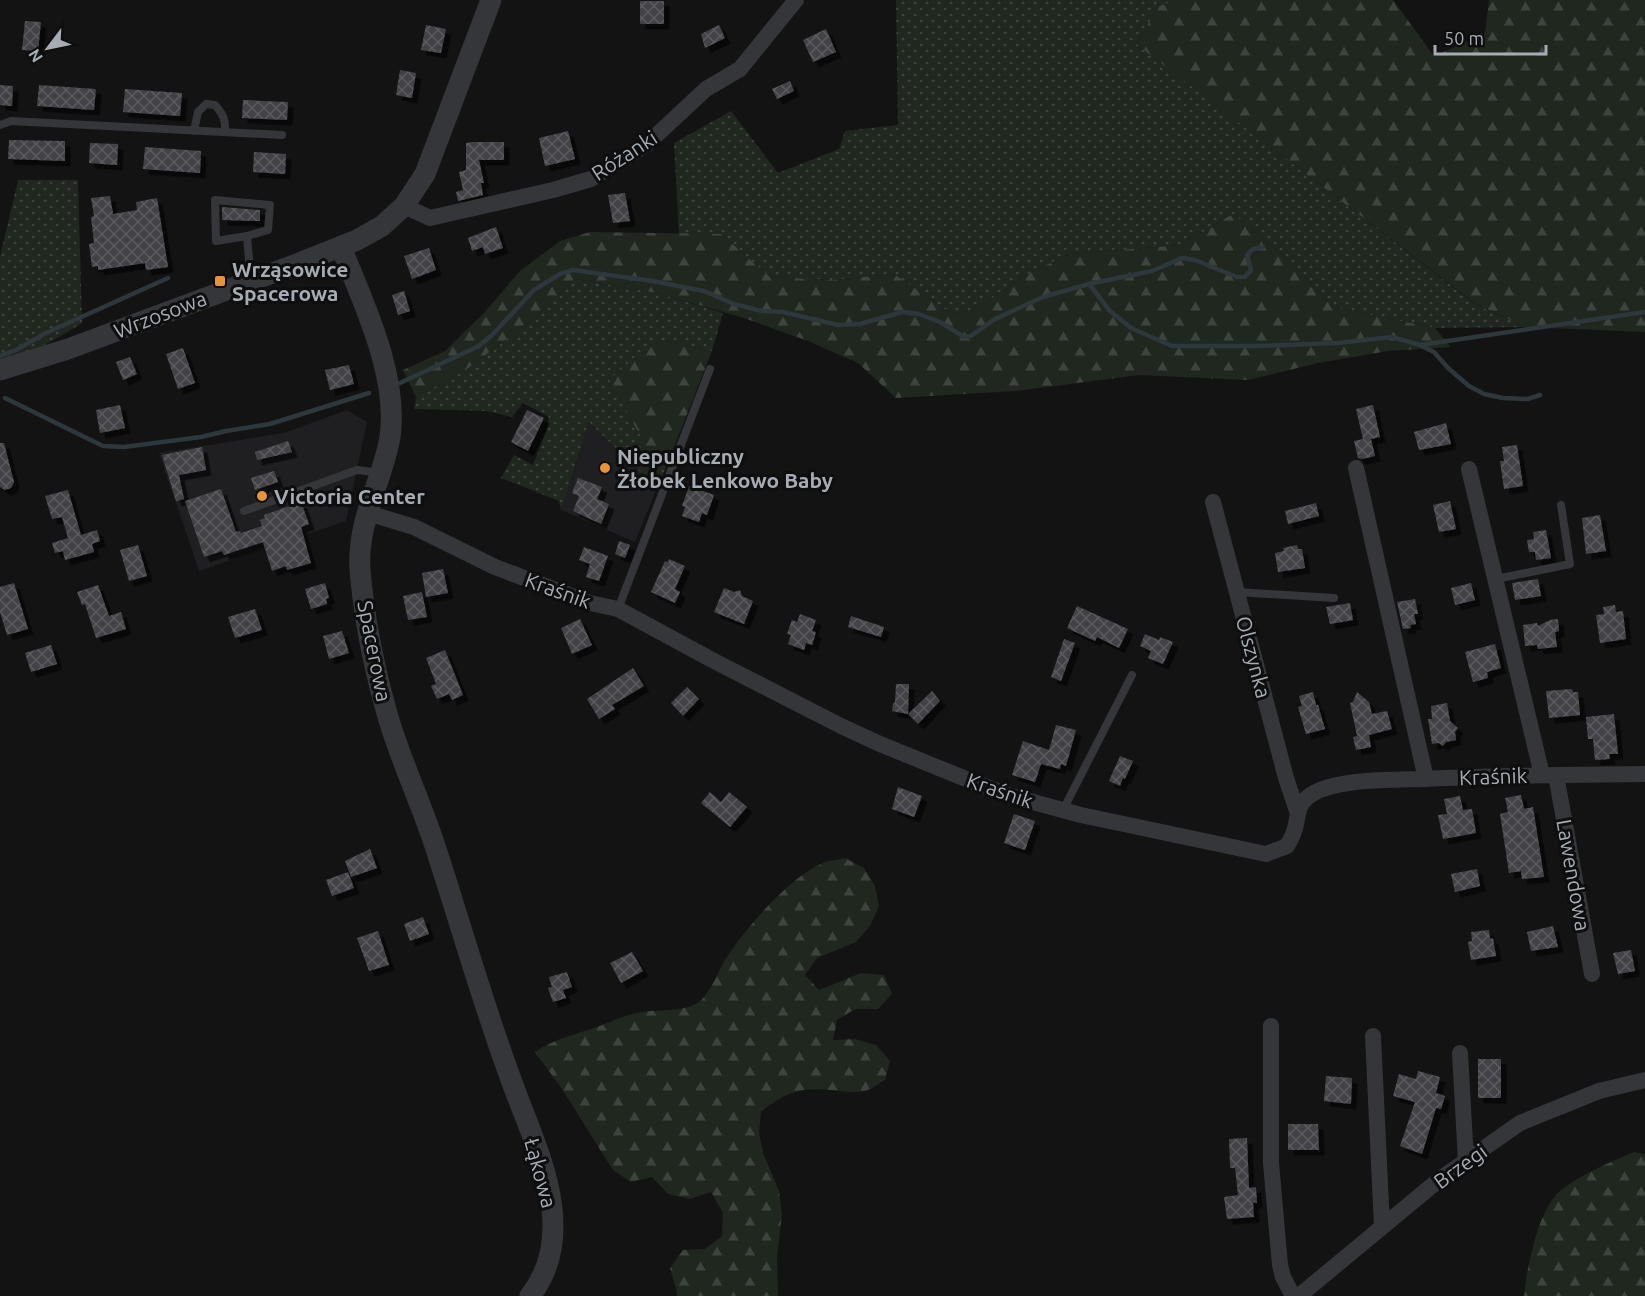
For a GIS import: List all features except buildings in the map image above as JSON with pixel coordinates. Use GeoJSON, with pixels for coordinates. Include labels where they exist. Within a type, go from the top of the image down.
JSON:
{"type":"FeatureCollection","features":[{"type":"Feature","properties":{"kind":"street","name":"Wrzosowa"},"geometry":{"type":"LineString","coordinates":[[0,370],[68,349],[254,280],[341,246],[382,226],[404,206],[432,161],[491,0]]}},
{"type":"Feature","properties":{"kind":"street","name":"Różanki"},"geometry":{"type":"LineString","coordinates":[[404,206],[430,218],[591,179],[647,144],[706,89],[740,69],[796,0]]}},
{"type":"Feature","properties":{"kind":"street","name":"Spacerowa"},"geometry":{"type":"LineString","coordinates":[[341,246],[376,339],[389,389],[390,437],[361,541],[359,563],[373,659],[388,718],[429,826],[500,1050]]}},
{"type":"Feature","properties":{"kind":"street"},"geometry":{"type":"LineString","coordinates":[[1356,468],[1426,779]]}},
{"type":"Feature","properties":{"kind":"street","name":"Lawendowa"},"geometry":{"type":"LineString","coordinates":[[1469,469],[1549,775],[1592,974]]}},
{"type":"Feature","properties":{"kind":"street","name":"Olszynka"},"geometry":{"type":"LineString","coordinates":[[1213,502],[1286,778],[1297,811]]}},
{"type":"Feature","properties":{"kind":"street","name":"Kraśnik"},"geometry":{"type":"LineString","coordinates":[[368,513],[414,527],[495,567],[590,603],[618,609],[714,662],[880,744],[995,790],[1063,810],[1266,854],[1287,846],[1294,833],[1297,811],[1305,798],[1316,791],[1332,786],[1426,779],[1645,774]]}},
{"type":"Feature","properties":{"kind":"street"},"geometry":{"type":"LineString","coordinates":[[1271,1026],[1271,1163],[1280,1264],[1283,1277],[1293,1296]]}},
{"type":"Feature","properties":{"kind":"street"},"geometry":{"type":"LineString","coordinates":[[1373,1036],[1382,1227]]}},
{"type":"Feature","properties":{"kind":"street","name":"Łąkowa"},"geometry":{"type":"LineString","coordinates":[[500,1050],[539,1155],[553,1208],[553,1248],[546,1270],[530,1296]]}},
{"type":"Feature","properties":{"kind":"street"},"geometry":{"type":"LineString","coordinates":[[1460,1053],[1466,1161]]}},
{"type":"Feature","properties":{"kind":"street","name":"Brzegi"},"geometry":{"type":"LineString","coordinates":[[1299,1296],[1440,1179],[1520,1123],[1599,1091],[1645,1080]]}},
{"type":"Feature","properties":{"kind":"lane"},"geometry":{"type":"LineString","coordinates":[[194,130],[198,112],[206,104],[215,105],[222,113],[226,123],[225,132]]}},
{"type":"Feature","properties":{"kind":"lane"},"geometry":{"type":"LineString","coordinates":[[0,125],[11,121],[282,135]]}},
{"type":"Feature","properties":{"kind":"lane"},"geometry":{"type":"LineString","coordinates":[[215,200],[270,205],[268,230],[247,236],[216,241],[215,200]]}},
{"type":"Feature","properties":{"kind":"lane"},"geometry":{"type":"LineString","coordinates":[[247,236],[250,271],[254,280]]}},
{"type":"Feature","properties":{"kind":"lane"},"geometry":{"type":"LineString","coordinates":[[618,609],[710,369]]}},
{"type":"Feature","properties":{"kind":"lane"},"geometry":{"type":"LineString","coordinates":[[244,511],[357,470],[380,473]]}},
{"type":"Feature","properties":{"kind":"lane"},"geometry":{"type":"LineString","coordinates":[[1496,579],[1570,564],[1561,505]]}},
{"type":"Feature","properties":{"kind":"lane"},"geometry":{"type":"LineString","coordinates":[[1237,592],[1334,598]]}},
{"type":"Feature","properties":{"kind":"lane"},"geometry":{"type":"LineString","coordinates":[[1063,810],[1132,675]]}},
{"type":"Feature","properties":{"kind":"shaded area","name":"Victoria Center"},"geometry":{"type":"Polygon","coordinates":[[[347,410],[367,422],[346,521],[199,571],[159,453],[284,433],[347,410]]]}},
{"type":"Feature","properties":{"kind":"shaded area","name":"Niepubliczny Żłobek Lenkowo Baby"},"geometry":{"type":"Polygon","coordinates":[[[589,422],[657,488],[635,542],[561,510],[589,422]]]}},
{"type":"Feature","properties":{"kind":"green space"},"geometry":{"type":"Polygon","coordinates":[[[896,0],[1178,0],[1159,6],[1137,44],[1475,304],[1526,327],[1435,328],[1333,307],[1285,257],[1233,214],[1181,245],[1069,254],[1030,273],[974,310],[952,314],[894,274],[832,280],[770,277],[721,234],[679,235],[674,143],[731,111],[778,173],[839,149],[845,131],[898,125],[896,0]]]}},
{"type":"Feature","properties":{"kind":"green space"},"geometry":{"type":"Polygon","coordinates":[[[1178,0],[1393,0],[1434,56],[1485,34],[1489,0],[1645,0],[1645,332],[1526,327],[1476,304],[1136,44],[1159,6],[1178,0]]]}},
{"type":"Feature","properties":{"kind":"green space"},"geometry":{"type":"Polygon","coordinates":[[[18,180],[78,180],[82,323],[42,346],[0,362],[0,257],[18,180]]]}},
{"type":"Feature","properties":{"kind":"green space"},"geometry":{"type":"Polygon","coordinates":[[[1233,214],[1285,257],[1333,307],[1435,328],[1451,347],[1388,351],[1318,363],[1248,380],[1139,375],[1016,391],[896,398],[858,363],[808,341],[744,318],[657,293],[575,279],[536,317],[467,369],[416,397],[403,370],[445,351],[484,313],[520,271],[560,241],[590,232],[721,234],[770,277],[832,280],[894,274],[952,314],[974,310],[1030,273],[1069,254],[1181,245],[1233,214]]]}},
{"type":"Feature","properties":{"kind":"green space"},"geometry":{"type":"Polygon","coordinates":[[[574,279],[657,293],[723,313],[712,351],[655,339],[649,451],[667,465],[657,488],[589,422],[561,510],[559,501],[501,478],[514,455],[533,465],[546,432],[549,417],[523,403],[512,417],[486,411],[414,409],[416,397],[467,369],[536,317],[574,279]]]}},
{"type":"Feature","properties":{"kind":"green space"},"geometry":{"type":"Polygon","coordinates":[[[655,339],[712,351],[667,465],[649,451],[609,380],[655,339]]]}},
{"type":"Feature","properties":{"kind":"green space"},"geometry":{"type":"Polygon","coordinates":[[[845,858],[864,868],[875,886],[879,906],[870,926],[856,942],[817,958],[805,975],[819,990],[861,973],[884,975],[892,994],[878,1009],[855,1009],[837,1020],[833,1040],[855,1039],[876,1045],[890,1061],[885,1080],[862,1092],[817,1089],[798,1091],[780,1098],[761,1112],[759,1133],[763,1153],[779,1191],[782,1215],[777,1257],[778,1296],[677,1296],[670,1268],[683,1250],[705,1249],[722,1236],[723,1213],[711,1192],[690,1199],[668,1194],[652,1177],[631,1182],[613,1170],[562,1089],[535,1052],[557,1041],[626,1016],[684,1008],[699,1002],[709,990],[723,963],[742,936],[781,893],[810,870],[825,862],[845,858]]]}},
{"type":"Feature","properties":{"kind":"green space"},"geometry":{"type":"Polygon","coordinates":[[[1634,1152],[1645,1154],[1645,1296],[1524,1296],[1530,1257],[1538,1229],[1549,1204],[1563,1189],[1582,1176],[1634,1152]]]}},
{"type":"Feature","properties":{"kind":"waterway"},"geometry":{"type":"LineString","coordinates":[[400,383],[479,346],[534,290],[560,274],[573,270],[704,291],[734,304],[762,311],[783,312],[838,325],[860,324],[902,312],[919,314],[940,322],[964,337],[971,336],[995,319],[1043,297],[1089,284],[1152,271],[1182,258],[1195,260],[1237,277],[1245,277],[1251,270],[1247,255],[1253,249],[1263,247]]}},
{"type":"Feature","properties":{"kind":"waterway"},"geometry":{"type":"LineString","coordinates":[[0,356],[168,278]]}},
{"type":"Feature","properties":{"kind":"waterway"},"geometry":{"type":"LineString","coordinates":[[1089,284],[1110,311],[1131,328],[1172,346],[1338,343],[1392,337],[1420,345],[1434,352],[1469,386],[1484,394],[1503,398],[1528,399],[1540,395]]}},
{"type":"Feature","properties":{"kind":"waterway"},"geometry":{"type":"LineString","coordinates":[[1420,345],[1645,312]]}},
{"type":"Feature","properties":{"kind":"waterway"},"geometry":{"type":"LineString","coordinates":[[5,398],[103,446],[124,447],[201,437],[270,424],[369,393]]}},
{"type":"Feature","properties":{"kind":"place","name":"Wrząsowice Spacerowa"},"geometry":{"type":"Point","coordinates":[220,281]}},
{"type":"Feature","properties":{"kind":"place","name":"Niepubliczny Żłobek Lenkowo Baby"},"geometry":{"type":"Point","coordinates":[605,468]}},
{"type":"Feature","properties":{"kind":"place","name":"Victoria Center"},"geometry":{"type":"Point","coordinates":[262,496]}}]}
